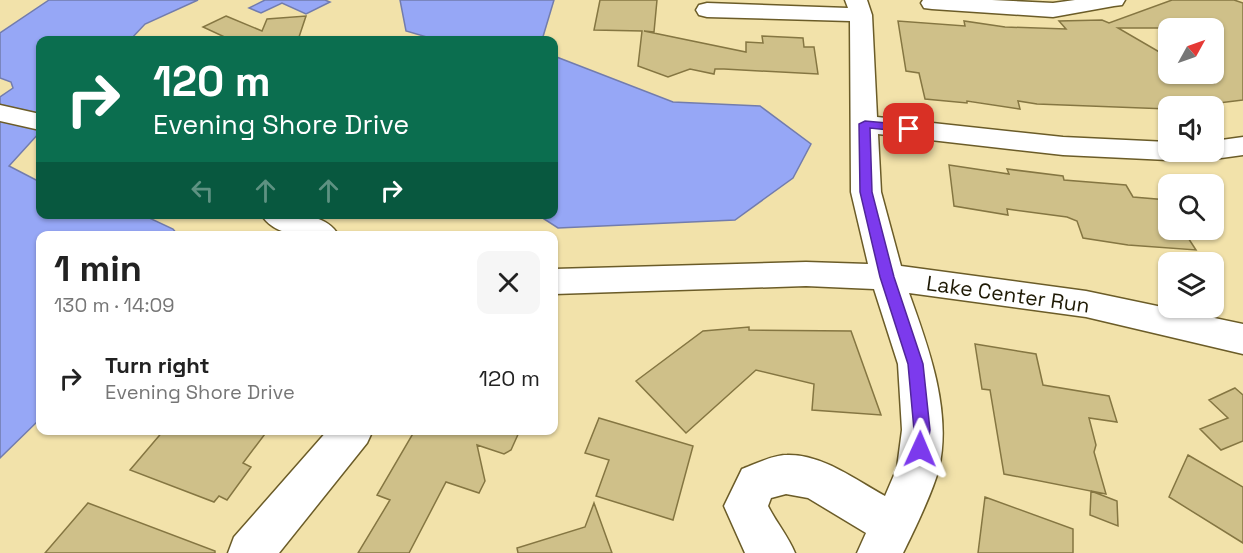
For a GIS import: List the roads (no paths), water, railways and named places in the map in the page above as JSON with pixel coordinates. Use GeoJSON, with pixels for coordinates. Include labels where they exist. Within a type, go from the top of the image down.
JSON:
{"type":"FeatureCollection","features":[{"type":"Feature","properties":{"kind":"street"},"geometry":{"type":"LineString","coordinates":[[932,3],[1053,10],[1114,0]]}},
{"type":"Feature","properties":{"kind":"street"},"geometry":{"type":"LineString","coordinates":[[707,10],[859,8],[866,192],[887,277],[916,364],[922,430],[918,468],[886,539],[816,480],[786,474],[757,483],[745,506],[759,535],[773,553]]}},
{"type":"Feature","properties":{"kind":"street"},"geometry":{"type":"LineString","coordinates":[[0,113],[36,121]]}},
{"type":"Feature","properties":{"kind":"street"},"geometry":{"type":"LineString","coordinates":[[865,124],[1063,146],[1158,151]]}},
{"type":"Feature","properties":{"kind":"street"},"geometry":{"type":"LineString","coordinates":[[1224,149],[1243,146]]}},
{"type":"Feature","properties":{"kind":"street"},"geometry":{"type":"LineString","coordinates":[[287,219],[313,231]]}},
{"type":"Feature","properties":{"kind":"street","name":"Lake Center Run"},"geometry":{"type":"LineString","coordinates":[[558,281],[806,274],[887,277],[1086,304],[1243,339]]}},
{"type":"Feature","properties":{"kind":"street"},"geometry":{"type":"LineString","coordinates":[[250,553],[349,435]]}},
{"type":"Feature","properties":{"kind":"water"},"geometry":{"type":"Polygon","coordinates":[[[49,0],[198,0],[145,24],[134,36],[36,36],[36,136],[9,166],[36,180],[36,219],[152,219],[175,231],[36,231],[36,423],[0,458],[0,97],[13,88],[11,82],[0,78],[0,33],[49,0]]]}},
{"type":"Feature","properties":{"kind":"water"},"geometry":{"type":"Polygon","coordinates":[[[265,0],[325,0],[330,2],[306,14],[282,3],[261,13],[249,8],[265,0]]]}},
{"type":"Feature","properties":{"kind":"water"},"geometry":{"type":"Polygon","coordinates":[[[400,0],[554,0],[543,36],[423,36],[406,31],[400,0]]]}},
{"type":"Feature","properties":{"kind":"water"},"geometry":{"type":"Polygon","coordinates":[[[558,58],[673,102],[760,106],[811,144],[793,178],[735,220],[558,228],[544,219],[558,219],[558,58]]]}}]}
